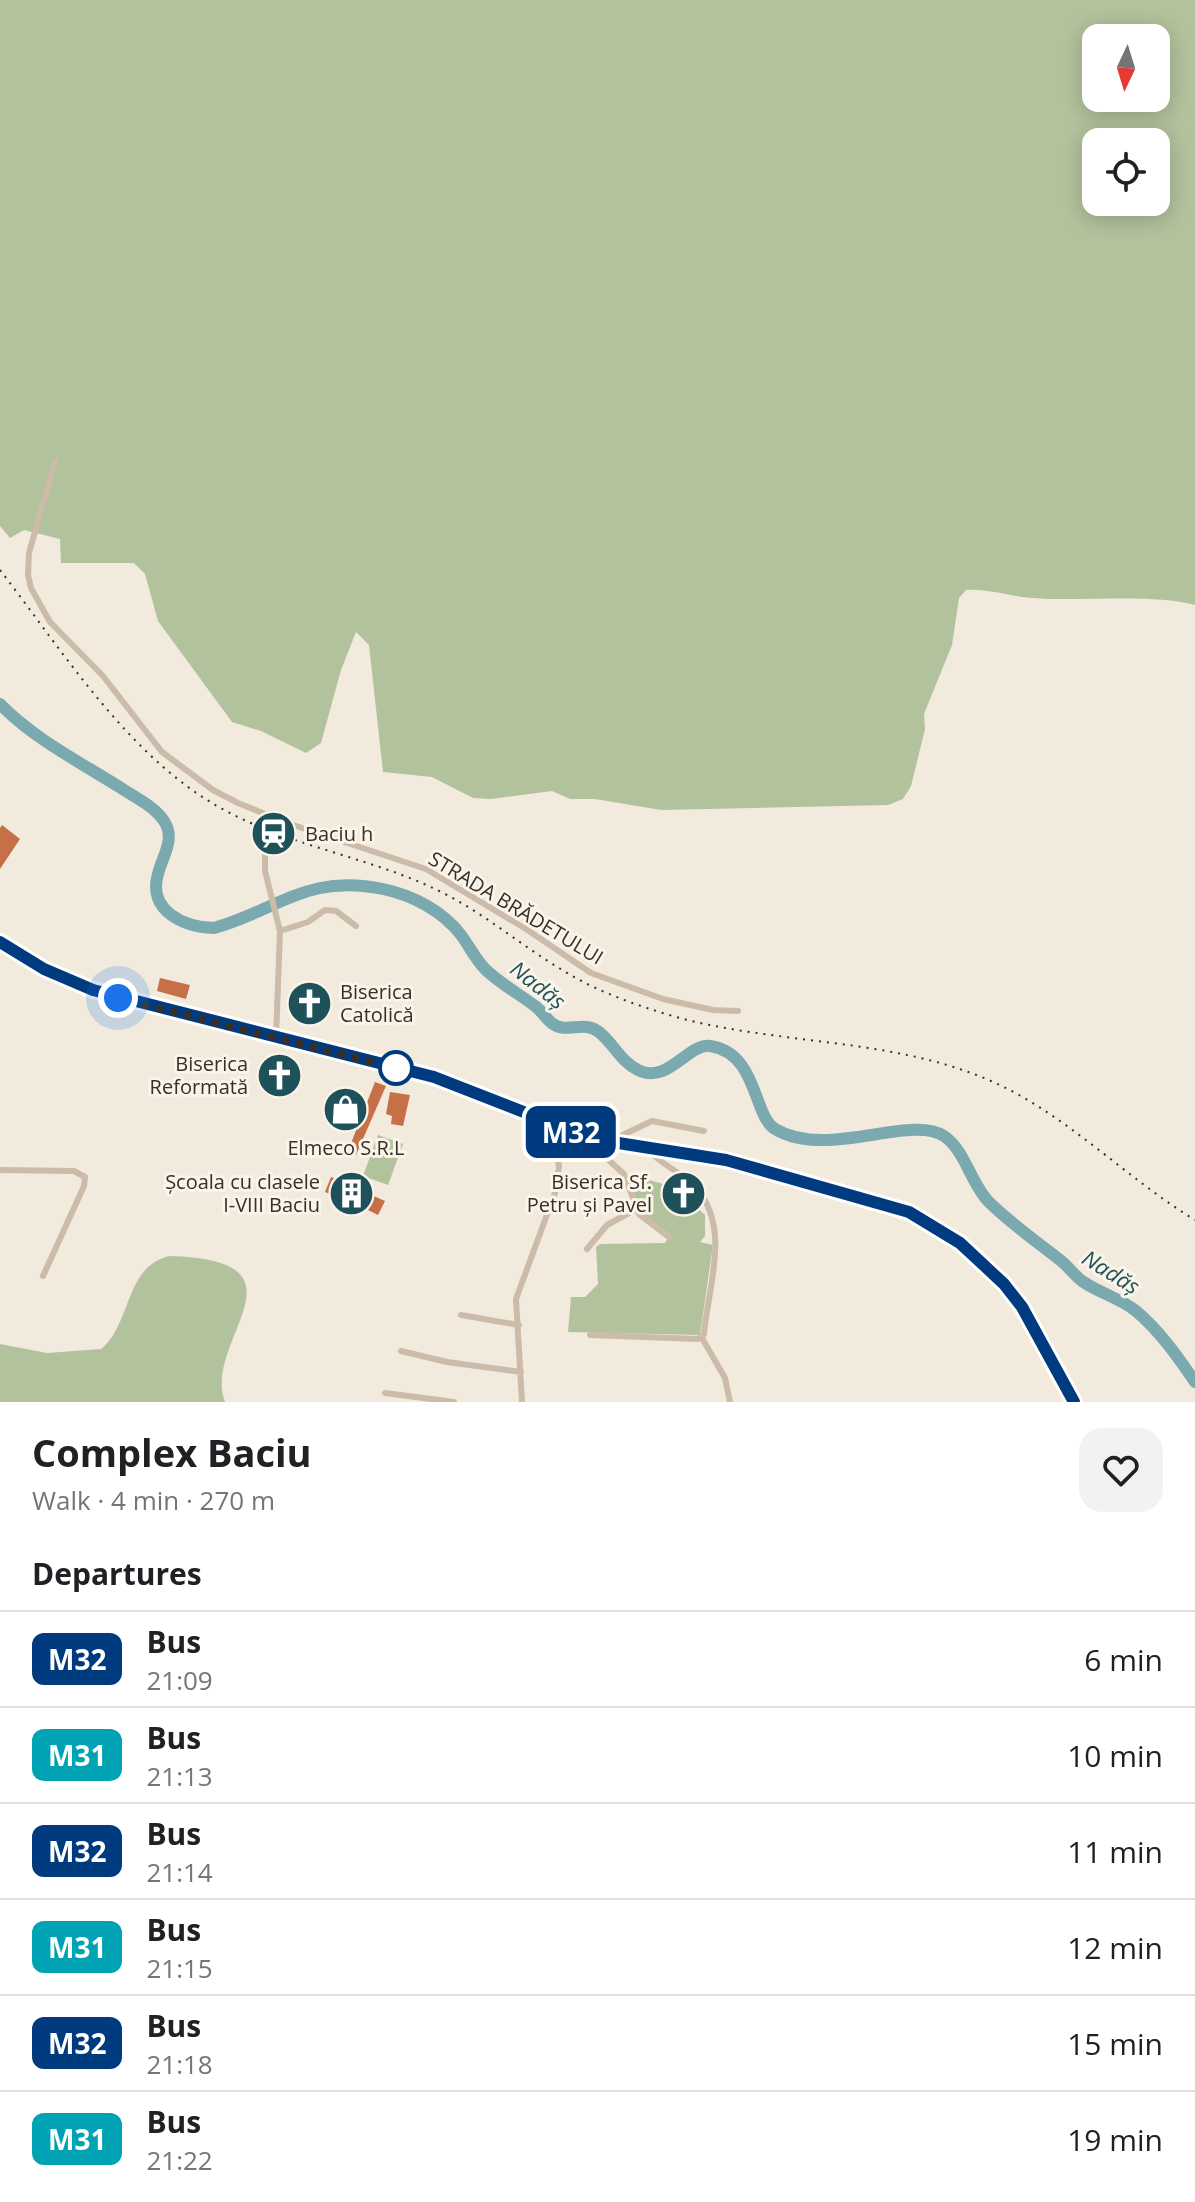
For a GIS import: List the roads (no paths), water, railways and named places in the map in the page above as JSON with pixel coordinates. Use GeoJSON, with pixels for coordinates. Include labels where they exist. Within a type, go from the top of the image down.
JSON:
{"type":"FeatureCollection","features":[{"type":"Feature","properties":{"kind":"main road"},"geometry":{"type":"LineString","coordinates":[[0,942],[44,969],[93,990],[434,1077],[593,1139],[689,1153],[761,1169],[879,1202],[936,1226],[984,1263],[1004,1284],[1022,1307],[1074,1402]]}},
{"type":"Feature","properties":{"kind":"street","name":"STRADA BRĂDETULUI"},"geometry":{"type":"LineString","coordinates":[[55,461],[29,553],[28,575],[37,602],[66,640],[103,676],[162,752],[213,790],[274,817],[426,869],[526,929],[591,973],[623,987],[713,1010],[738,1011]]}},
{"type":"Feature","properties":{"kind":"street"},"geometry":{"type":"LineString","coordinates":[[274,817],[265,847],[265,871],[280,931],[276,1038]]}},
{"type":"Feature","properties":{"kind":"street"},"geometry":{"type":"LineString","coordinates":[[280,931],[308,922],[325,910],[336,911],[356,926]]}},
{"type":"Feature","properties":{"kind":"street"},"geometry":{"type":"LineString","coordinates":[[522,1402],[516,1299],[555,1193],[559,1167],[555,1138],[536,1126],[531,1116]]}},
{"type":"Feature","properties":{"kind":"street"},"geometry":{"type":"LineString","coordinates":[[607,1142],[652,1121],[704,1131]]}},
{"type":"Feature","properties":{"kind":"street"},"geometry":{"type":"LineString","coordinates":[[593,1139],[604,1156],[624,1174],[636,1209],[647,1222],[669,1237]]}},
{"type":"Feature","properties":{"kind":"street"},"geometry":{"type":"LineString","coordinates":[[648,1149],[692,1184],[705,1200],[714,1220],[716,1242],[702,1338],[725,1378],[730,1402]]}},
{"type":"Feature","properties":{"kind":"street"},"geometry":{"type":"LineString","coordinates":[[0,1170],[74,1171],[85,1177],[84,1186],[43,1276]]}},
{"type":"Feature","properties":{"kind":"street"},"geometry":{"type":"LineString","coordinates":[[587,1249],[607,1225],[636,1209]]}},
{"type":"Feature","properties":{"kind":"street"},"geometry":{"type":"LineString","coordinates":[[461,1315],[519,1325]]}},
{"type":"Feature","properties":{"kind":"street"},"geometry":{"type":"LineString","coordinates":[[590,1335],[702,1338]]}},
{"type":"Feature","properties":{"kind":"street"},"geometry":{"type":"LineString","coordinates":[[401,1351],[447,1362],[521,1372]]}},
{"type":"Feature","properties":{"kind":"street"},"geometry":{"type":"LineString","coordinates":[[385,1393],[454,1402]]}},
{"type":"Feature","properties":{"kind":"waterway","name":"Nadăș"},"geometry":{"type":"LineString","coordinates":[[0,704],[42,739],[160,816],[169,834],[158,874],[158,898],[163,907],[180,920],[214,928],[294,896],[334,886],[357,885],[394,892],[426,905],[454,926],[486,970],[537,1008],[553,1024],[564,1028],[587,1027],[599,1032],[638,1070],[659,1072],[694,1051],[710,1046],[726,1051],[737,1060],[746,1072],[762,1112],[775,1129],[796,1137],[819,1140],[911,1130],[944,1136],[957,1150],[989,1202],[1082,1281],[1136,1311],[1160,1335],[1195,1382]]}},
{"type":"Feature","properties":{"kind":"railway"},"geometry":{"type":"LineString","coordinates":[[0,570],[76,671],[132,737],[195,792],[230,813],[283,836],[394,872],[447,895],[573,976],[630,1002],[714,1026],[905,1055],[979,1076],[1037,1106],[1195,1220]]}},
{"type":"Feature","properties":{"kind":"place","name":"Baciu h"},"geometry":{"type":"Point","coordinates":[274,834]}},
{"type":"Feature","properties":{"kind":"place","name":"Biserica Catolică"},"geometry":{"type":"Point","coordinates":[309,1003]}},
{"type":"Feature","properties":{"kind":"place","name":"Biserica Reformată"},"geometry":{"type":"Point","coordinates":[279,1076]}},
{"type":"Feature","properties":{"kind":"place","name":"Elmeco S.R.L"},"geometry":{"type":"Point","coordinates":[346,1109]}},
{"type":"Feature","properties":{"kind":"place","name":"Biserica Sf. Petru și Pavel"},"geometry":{"type":"Point","coordinates":[683,1193]}},
{"type":"Feature","properties":{"kind":"place","name":"Școala cu clasele I-VIII Baciu"},"geometry":{"type":"Point","coordinates":[351,1194]}}]}
